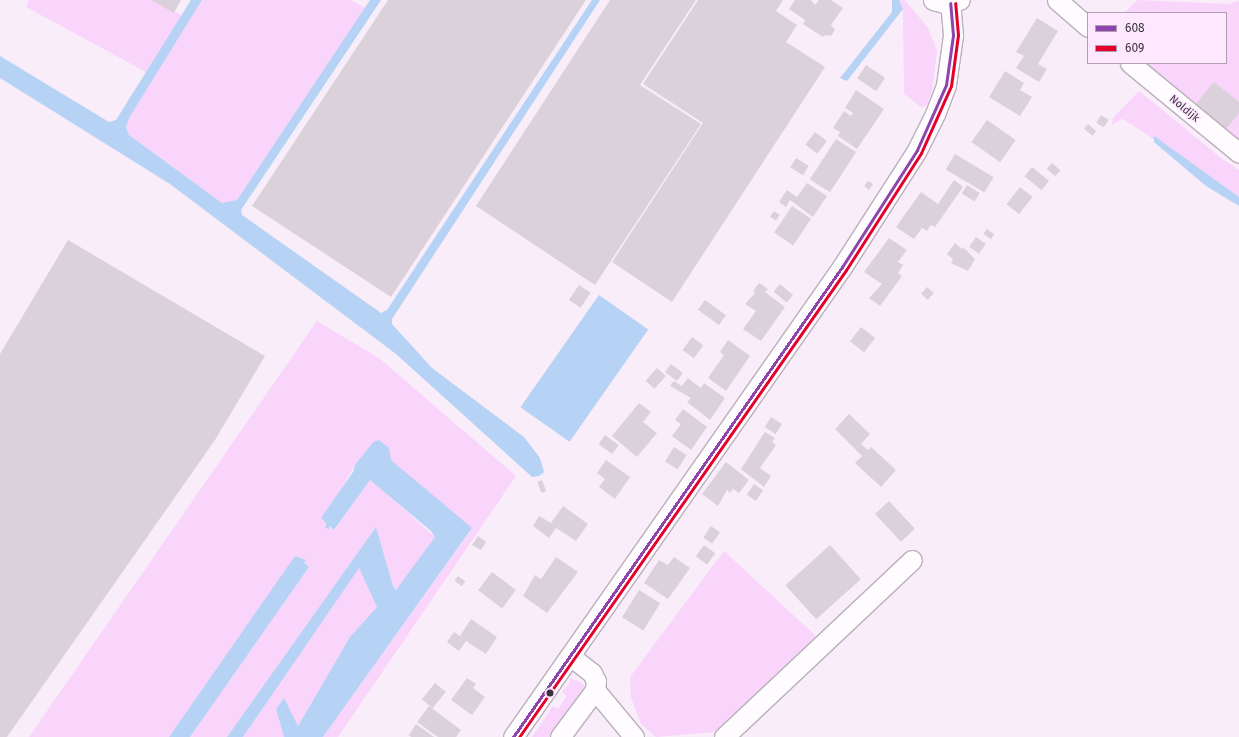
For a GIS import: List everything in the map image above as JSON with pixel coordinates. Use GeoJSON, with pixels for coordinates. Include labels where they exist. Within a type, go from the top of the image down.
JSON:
{"type":"FeatureCollection","features":[{"type":"Feature","properties":{"kind":"street"},"geometry":{"type":"LineString","coordinates":[[1057,0],[1087,25]]}},
{"type":"Feature","properties":{"kind":"street"},"geometry":{"type":"LineString","coordinates":[[513,737],[842,268],[917,150],[936,114],[946,85],[953,35],[948,1]]}},
{"type":"Feature","properties":{"kind":"street","name":"Noldijk"},"geometry":{"type":"LineString","coordinates":[[1131,64],[1239,153]]}},
{"type":"Feature","properties":{"kind":"street"},"geometry":{"type":"LineString","coordinates":[[724,737],[912,560]]}},
{"type":"Feature","properties":{"kind":"street"},"geometry":{"type":"LineString","coordinates":[[560,737],[595,690],[596,681],[592,673],[570,656]]}},
{"type":"Feature","properties":{"kind":"street"},"geometry":{"type":"LineString","coordinates":[[595,690],[634,737]]}},
{"type":"Feature","properties":{"kind":"shaded area"},"geometry":{"type":"Polygon","coordinates":[[[29,0],[151,0],[182,15],[146,72],[26,7],[29,0]]]}},
{"type":"Feature","properties":{"kind":"shaded area"},"geometry":{"type":"Polygon","coordinates":[[[202,0],[351,0],[365,8],[237,200],[230,203],[222,203],[129,135],[126,127],[129,118],[202,0]]]}},
{"type":"Feature","properties":{"kind":"shaded area"},"geometry":{"type":"Polygon","coordinates":[[[899,0],[905,0],[928,28],[937,51],[932,90],[927,105],[921,107],[904,94],[903,9],[899,0]]]}},
{"type":"Feature","properties":{"kind":"shaded area"},"geometry":{"type":"Polygon","coordinates":[[[1138,0],[1228,4],[1239,1],[1239,145],[1142,64],[1227,64],[1227,12],[1125,12],[1138,0]]]}},
{"type":"Feature","properties":{"kind":"shaded area"},"geometry":{"type":"Polygon","coordinates":[[[1139,91],[1221,158],[1239,170],[1239,197],[1125,120],[1121,119],[1112,125],[1113,118],[1139,91]]]}},
{"type":"Feature","properties":{"kind":"shaded area"},"geometry":{"type":"Polygon","coordinates":[[[317,321],[379,358],[516,476],[338,737],[323,737],[472,529],[391,460],[387,450],[377,442],[373,442],[355,465],[323,521],[335,530],[370,479],[435,537],[397,591],[393,586],[376,527],[227,737],[190,737],[309,567],[302,558],[301,560],[295,557],[169,737],[29,737],[317,321]]]}},
{"type":"Feature","properties":{"kind":"shaded area"},"geometry":{"type":"Polygon","coordinates":[[[724,551],[817,637],[714,732],[656,737],[641,724],[631,697],[630,677],[724,551]]]}},
{"type":"Feature","properties":{"kind":"shaded area"},"geometry":{"type":"Polygon","coordinates":[[[359,567],[377,607],[350,637],[298,726],[284,699],[276,710],[284,737],[243,737],[359,567]]]}},
{"type":"Feature","properties":{"kind":"shaded area"},"geometry":{"type":"Polygon","coordinates":[[[569,678],[581,682],[584,686],[583,691],[552,737],[532,737],[553,706],[558,709],[567,696],[562,692],[570,683],[569,678]]]}},
{"type":"Feature","properties":{"kind":"water"},"geometry":{"type":"Polygon","coordinates":[[[191,0],[202,0],[129,118],[126,127],[129,135],[222,203],[237,200],[370,0],[381,0],[241,210],[242,215],[381,313],[387,310],[592,0],[600,0],[392,319],[392,324],[432,368],[524,437],[540,458],[544,472],[539,476],[532,477],[396,354],[170,184],[0,78],[0,56],[109,122],[116,120],[191,0]]]}},
{"type":"Feature","properties":{"kind":"water"},"geometry":{"type":"Polygon","coordinates":[[[892,0],[899,0],[903,9],[847,81],[840,78],[892,12],[892,0]]]}},
{"type":"Feature","properties":{"kind":"water"},"geometry":{"type":"Polygon","coordinates":[[[1154,136],[1239,197],[1239,206],[1206,186],[1154,142],[1154,136]]]}},
{"type":"Feature","properties":{"kind":"water"},"geometry":{"type":"Polygon","coordinates":[[[599,295],[648,329],[570,442],[520,407],[599,295]]]}},
{"type":"Feature","properties":{"kind":"water"},"geometry":{"type":"Polygon","coordinates":[[[379,440],[389,448],[391,460],[472,528],[323,737],[284,737],[276,709],[284,698],[298,726],[350,637],[377,607],[359,568],[243,737],[227,737],[376,527],[393,586],[396,590],[435,537],[431,531],[370,480],[334,530],[330,526],[328,529],[325,527],[327,524],[321,518],[353,472],[355,465],[373,442],[379,440]]]}},
{"type":"Feature","properties":{"kind":"water"},"geometry":{"type":"Polygon","coordinates":[[[295,556],[306,560],[304,562],[309,567],[190,737],[169,737],[295,556]]]}},
{"type":"Feature","properties":{"kind":"building"},"geometry":{"type":"Polygon","coordinates":[[[151,0],[181,0],[174,13],[151,0]]]}},
{"type":"Feature","properties":{"kind":"building"},"geometry":{"type":"Polygon","coordinates":[[[388,0],[586,0],[391,297],[252,206],[388,0]]]}},
{"type":"Feature","properties":{"kind":"building"},"geometry":{"type":"Polygon","coordinates":[[[610,0],[696,0],[640,85],[701,124],[595,285],[476,206],[610,0]]]}},
{"type":"Feature","properties":{"kind":"building"},"geometry":{"type":"Polygon","coordinates":[[[698,0],[783,0],[776,11],[797,25],[786,42],[825,67],[672,302],[612,262],[703,123],[643,84],[698,0]]]}},
{"type":"Feature","properties":{"kind":"building"},"geometry":{"type":"Polygon","coordinates":[[[795,0],[811,0],[815,5],[819,0],[831,0],[843,8],[831,25],[835,30],[831,36],[825,35],[823,37],[803,24],[805,20],[789,9],[795,0]]]}},
{"type":"Feature","properties":{"kind":"building"},"geometry":{"type":"Polygon","coordinates":[[[1037,18],[1058,31],[1038,64],[1047,69],[1039,82],[1016,68],[1024,56],[1016,52],[1037,18]]]}},
{"type":"Feature","properties":{"kind":"building"},"geometry":{"type":"Polygon","coordinates":[[[866,65],[885,78],[876,91],[857,78],[866,65]]]}},
{"type":"Feature","properties":{"kind":"building"},"geometry":{"type":"Polygon","coordinates":[[[1005,71],[1024,83],[1020,90],[1032,97],[1020,116],[989,97],[1005,71]]]}},
{"type":"Feature","properties":{"kind":"building"},"geometry":{"type":"Polygon","coordinates":[[[1214,82],[1239,102],[1239,113],[1226,129],[1195,105],[1214,82]]]}},
{"type":"Feature","properties":{"kind":"building"},"geometry":{"type":"Polygon","coordinates":[[[856,90],[884,109],[857,149],[838,136],[840,132],[833,128],[844,111],[851,116],[853,113],[845,108],[856,90]]]}},
{"type":"Feature","properties":{"kind":"building"},"geometry":{"type":"Polygon","coordinates":[[[1101,115],[1109,120],[1104,127],[1096,123],[1101,115]]]}},
{"type":"Feature","properties":{"kind":"building"},"geometry":{"type":"Polygon","coordinates":[[[987,120],[1016,140],[1000,162],[972,142],[987,120]]]}},
{"type":"Feature","properties":{"kind":"building"},"geometry":{"type":"Polygon","coordinates":[[[1088,124],[1096,131],[1092,136],[1084,129],[1088,124]]]}},
{"type":"Feature","properties":{"kind":"building"},"geometry":{"type":"Polygon","coordinates":[[[815,132],[827,141],[817,154],[805,145],[815,132]]]}},
{"type":"Feature","properties":{"kind":"building"},"geometry":{"type":"Polygon","coordinates":[[[836,139],[856,152],[830,192],[810,179],[836,139]]]}},
{"type":"Feature","properties":{"kind":"building"},"geometry":{"type":"Polygon","coordinates":[[[955,154],[994,177],[984,193],[946,169],[955,154]]]}},
{"type":"Feature","properties":{"kind":"building"},"geometry":{"type":"Polygon","coordinates":[[[796,158],[809,166],[803,175],[790,167],[796,158]]]}},
{"type":"Feature","properties":{"kind":"building"},"geometry":{"type":"Polygon","coordinates":[[[1052,163],[1060,170],[1055,176],[1047,169],[1052,163]]]}},
{"type":"Feature","properties":{"kind":"building"},"geometry":{"type":"Polygon","coordinates":[[[1032,167],[1049,181],[1042,190],[1024,176],[1032,167]]]}},
{"type":"Feature","properties":{"kind":"building"},"geometry":{"type":"Polygon","coordinates":[[[954,180],[963,187],[935,227],[931,225],[927,231],[922,228],[914,239],[896,227],[921,192],[938,204],[954,180]]]}},
{"type":"Feature","properties":{"kind":"building"},"geometry":{"type":"Polygon","coordinates":[[[868,181],[873,184],[869,190],[864,186],[868,181]]]}},
{"type":"Feature","properties":{"kind":"building"},"geometry":{"type":"Polygon","coordinates":[[[807,183],[827,196],[813,217],[790,200],[786,207],[779,202],[787,190],[797,197],[807,183]]]}},
{"type":"Feature","properties":{"kind":"building"},"geometry":{"type":"Polygon","coordinates":[[[967,185],[980,193],[974,201],[962,193],[967,185]]]}},
{"type":"Feature","properties":{"kind":"building"},"geometry":{"type":"Polygon","coordinates":[[[1020,187],[1033,197],[1019,214],[1006,204],[1020,187]]]}},
{"type":"Feature","properties":{"kind":"building"},"geometry":{"type":"Polygon","coordinates":[[[792,206],[811,219],[793,245],[774,233],[792,206]]]}},
{"type":"Feature","properties":{"kind":"building"},"geometry":{"type":"Polygon","coordinates":[[[774,211],[780,215],[776,221],[770,217],[774,211]]]}},
{"type":"Feature","properties":{"kind":"building"},"geometry":{"type":"Polygon","coordinates":[[[987,229],[994,234],[991,239],[983,234],[987,229]]]}},
{"type":"Feature","properties":{"kind":"building"},"geometry":{"type":"Polygon","coordinates":[[[976,237],[986,244],[979,254],[969,247],[976,237]]]}},
{"type":"Feature","properties":{"kind":"building"},"geometry":{"type":"Polygon","coordinates":[[[889,238],[907,250],[898,262],[903,265],[898,273],[902,276],[880,306],[869,298],[882,284],[864,272],[889,238]]]}},
{"type":"Feature","properties":{"kind":"building"},"geometry":{"type":"Polygon","coordinates":[[[68,240],[265,356],[215,440],[7,737],[0,737],[0,354],[68,240]]]}},
{"type":"Feature","properties":{"kind":"building"},"geometry":{"type":"Polygon","coordinates":[[[955,243],[962,249],[963,247],[975,259],[968,271],[951,263],[953,259],[947,254],[955,243]]]}},
{"type":"Feature","properties":{"kind":"building"},"geometry":{"type":"Polygon","coordinates":[[[759,283],[768,289],[765,292],[785,307],[761,341],[743,329],[756,311],[745,304],[755,293],[753,291],[759,283]]]}},
{"type":"Feature","properties":{"kind":"building"},"geometry":{"type":"Polygon","coordinates":[[[780,284],[793,295],[787,303],[774,292],[780,284]]]}},
{"type":"Feature","properties":{"kind":"building"},"geometry":{"type":"Polygon","coordinates":[[[579,285],[591,293],[581,308],[569,300],[579,285]]]}},
{"type":"Feature","properties":{"kind":"building"},"geometry":{"type":"Polygon","coordinates":[[[927,287],[934,293],[928,300],[921,294],[927,287]]]}},
{"type":"Feature","properties":{"kind":"building"},"geometry":{"type":"Polygon","coordinates":[[[705,300],[726,315],[719,325],[698,310],[705,300]]]}},
{"type":"Feature","properties":{"kind":"building"},"geometry":{"type":"Polygon","coordinates":[[[861,327],[875,338],[864,352],[850,341],[861,327]]]}},
{"type":"Feature","properties":{"kind":"building"},"geometry":{"type":"Polygon","coordinates":[[[692,337],[703,345],[694,358],[683,350],[692,337]]]}},
{"type":"Feature","properties":{"kind":"building"},"geometry":{"type":"Polygon","coordinates":[[[728,340],[750,356],[726,391],[708,378],[724,355],[720,352],[728,340]]]}},
{"type":"Feature","properties":{"kind":"building"},"geometry":{"type":"Polygon","coordinates":[[[671,364],[683,373],[677,381],[665,372],[671,364]]]}},
{"type":"Feature","properties":{"kind":"building"},"geometry":{"type":"Polygon","coordinates":[[[657,368],[666,376],[655,389],[646,381],[657,368]]]}},
{"type":"Feature","properties":{"kind":"building"},"geometry":{"type":"Polygon","coordinates":[[[688,378],[701,388],[704,383],[725,398],[710,420],[687,402],[691,398],[670,386],[674,381],[682,386],[688,378]]]}},
{"type":"Feature","properties":{"kind":"building"},"geometry":{"type":"Polygon","coordinates":[[[639,403],[651,412],[643,422],[657,433],[637,457],[612,436],[639,403]]]}},
{"type":"Feature","properties":{"kind":"building"},"geometry":{"type":"Polygon","coordinates":[[[683,409],[707,427],[691,450],[672,436],[681,424],[675,420],[683,409]]]}},
{"type":"Feature","properties":{"kind":"building"},"geometry":{"type":"Polygon","coordinates":[[[849,414],[870,434],[861,444],[868,450],[871,447],[896,470],[881,487],[855,463],[862,456],[835,429],[849,414]]]}},
{"type":"Feature","properties":{"kind":"building"},"geometry":{"type":"Polygon","coordinates":[[[771,417],[782,424],[776,434],[765,427],[771,417]]]}},
{"type":"Feature","properties":{"kind":"building"},"geometry":{"type":"Polygon","coordinates":[[[765,432],[775,438],[772,442],[776,445],[760,468],[771,476],[764,487],[741,469],[765,432]]]}},
{"type":"Feature","properties":{"kind":"building"},"geometry":{"type":"Polygon","coordinates":[[[605,435],[619,445],[612,454],[599,444],[605,435]]]}},
{"type":"Feature","properties":{"kind":"building"},"geometry":{"type":"Polygon","coordinates":[[[674,447],[687,455],[678,469],[665,461],[674,447]]]}},
{"type":"Feature","properties":{"kind":"building"},"geometry":{"type":"Polygon","coordinates":[[[606,460],[630,477],[615,499],[599,487],[605,479],[597,473],[606,460]]]}},
{"type":"Feature","properties":{"kind":"building"},"geometry":{"type":"Polygon","coordinates":[[[726,462],[749,480],[739,493],[733,489],[730,493],[727,490],[718,506],[702,494],[726,462]]]}},
{"type":"Feature","properties":{"kind":"building"},"geometry":{"type":"Polygon","coordinates":[[[542,480],[546,491],[541,493],[537,482],[542,480]]]}},
{"type":"Feature","properties":{"kind":"building"},"geometry":{"type":"Polygon","coordinates":[[[754,484],[763,490],[756,501],[747,495],[754,484]]]}},
{"type":"Feature","properties":{"kind":"building"},"geometry":{"type":"Polygon","coordinates":[[[889,501],[915,529],[901,542],[875,514],[889,501]]]}},
{"type":"Feature","properties":{"kind":"building"},"geometry":{"type":"Polygon","coordinates":[[[563,506],[588,524],[576,541],[556,528],[549,538],[533,526],[539,516],[551,523],[563,506]]]}},
{"type":"Feature","properties":{"kind":"building"},"geometry":{"type":"Polygon","coordinates":[[[711,526],[720,532],[712,544],[703,538],[711,526]]]}},
{"type":"Feature","properties":{"kind":"building"},"geometry":{"type":"Polygon","coordinates":[[[478,536],[486,542],[481,550],[472,545],[478,536]]]}},
{"type":"Feature","properties":{"kind":"building"},"geometry":{"type":"Polygon","coordinates":[[[704,545],[715,553],[707,565],[696,556],[704,545]]]}},
{"type":"Feature","properties":{"kind":"building"},"geometry":{"type":"Polygon","coordinates":[[[830,545],[861,579],[816,619],[785,585],[830,545]]]}},
{"type":"Feature","properties":{"kind":"building"},"geometry":{"type":"Polygon","coordinates":[[[556,557],[578,572],[547,613],[523,596],[535,575],[541,579],[556,557]]]}},
{"type":"Feature","properties":{"kind":"building"},"geometry":{"type":"Polygon","coordinates":[[[674,557],[690,568],[668,599],[644,583],[659,560],[668,565],[674,557]]]}},
{"type":"Feature","properties":{"kind":"building"},"geometry":{"type":"Polygon","coordinates":[[[492,572],[516,590],[502,608],[478,590],[492,572]]]}},
{"type":"Feature","properties":{"kind":"building"},"geometry":{"type":"Polygon","coordinates":[[[458,576],[465,581],[462,586],[454,581],[458,576]]]}},
{"type":"Feature","properties":{"kind":"building"},"geometry":{"type":"Polygon","coordinates":[[[639,590],[660,603],[643,630],[622,617],[639,590]]]}},
{"type":"Feature","properties":{"kind":"building"},"geometry":{"type":"Polygon","coordinates":[[[471,619],[497,637],[486,654],[466,641],[459,651],[447,642],[454,632],[460,636],[471,619]]]}},
{"type":"Feature","properties":{"kind":"building"},"geometry":{"type":"Polygon","coordinates":[[[467,678],[476,684],[473,688],[485,697],[472,715],[451,700],[467,678]]]}},
{"type":"Feature","properties":{"kind":"building"},"geometry":{"type":"Polygon","coordinates":[[[435,683],[446,692],[433,708],[422,699],[435,683]]]}},
{"type":"Feature","properties":{"kind":"building"},"geometry":{"type":"Polygon","coordinates":[[[429,706],[461,730],[456,737],[438,737],[417,722],[429,706]]]}},
{"type":"Feature","properties":{"kind":"building"},"geometry":{"type":"Polygon","coordinates":[[[416,724],[434,737],[411,737],[409,735],[416,724]]]}},
{"type":"Feature","properties":{"kind":"transit line","name":"608"},"geometry":{"type":"LineString","coordinates":[[513,737],[842,267],[917,150],[946,85],[953,35],[950,3]]}},
{"type":"Feature","properties":{"kind":"transit line","name":"609"},"geometry":{"type":"LineString","coordinates":[[519,737],[846,270],[921,153],[951,86],[958,35],[955,3]]}}]}
